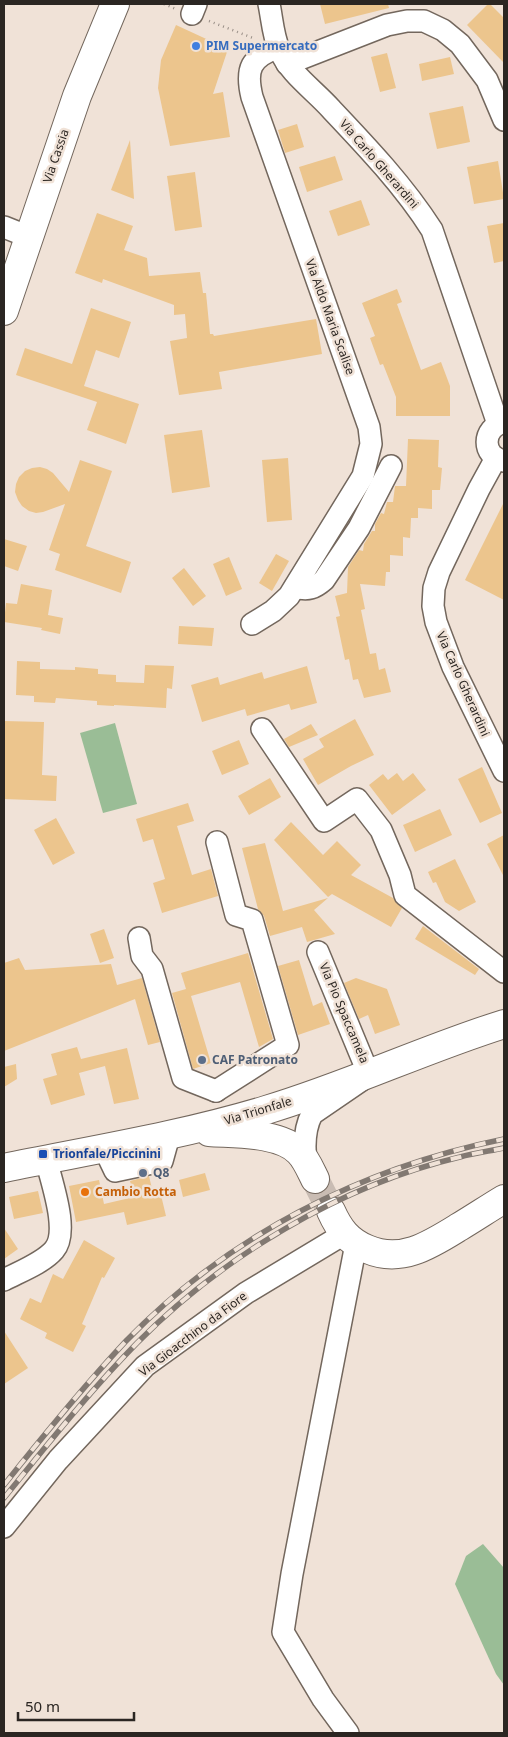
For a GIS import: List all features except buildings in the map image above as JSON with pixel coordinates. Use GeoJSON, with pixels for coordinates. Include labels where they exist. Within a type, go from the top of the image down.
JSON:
{"type":"FeatureCollection","features":[{"type":"Feature","properties":{"kind":"main road","name":"Via Cassia"},"geometry":{"type":"LineString","coordinates":[[4,311],[16,232],[77,96],[115,4]]}},
{"type":"Feature","properties":{"kind":"main road","name":"Via Trionfale"},"geometry":{"type":"LineString","coordinates":[[4,1168],[180,1133],[267,1110],[369,1075],[504,1024]]}},
{"type":"Feature","properties":{"kind":"main road"},"geometry":{"type":"LineString","coordinates":[[180,1133],[282,1140],[293,1146],[310,1170]]}},
{"type":"Feature","properties":{"kind":"main road"},"geometry":{"type":"LineString","coordinates":[[344,1230],[375,1252],[402,1255],[428,1246],[504,1199]]}},
{"type":"Feature","properties":{"kind":"street"},"geometry":{"type":"LineString","coordinates":[[269,4],[282,56]]}},
{"type":"Feature","properties":{"kind":"street","name":"Via Aldo Maria Scalise"},"geometry":{"type":"LineString","coordinates":[[252,624],[278,608],[295,587],[363,476],[371,444],[369,427],[252,97],[249,83],[252,65],[261,54],[282,56],[387,25],[407,21],[424,21],[443,30],[460,44],[487,80],[504,120]]}},
{"type":"Feature","properties":{"kind":"street","name":"Via Carlo Gherardini"},"geometry":{"type":"LineString","coordinates":[[282,56],[387,170],[419,210],[432,230],[501,423]]}},
{"type":"Feature","properties":{"kind":"street"},"geometry":{"type":"LineString","coordinates":[[500,460],[489,451],[487,440],[490,431],[501,423]]}},
{"type":"Feature","properties":{"kind":"street","name":"Via Carlo Gherardini"},"geometry":{"type":"LineString","coordinates":[[500,460],[479,489],[439,572],[434,588],[433,606],[436,622],[453,667],[504,771]]}},
{"type":"Feature","properties":{"kind":"street"},"geometry":{"type":"LineString","coordinates":[[295,587],[309,590],[324,580],[354,536],[391,466]]}},
{"type":"Feature","properties":{"kind":"street"},"geometry":{"type":"LineString","coordinates":[[262,729],[324,822],[357,799],[381,830],[400,875],[405,895],[504,972]]}},
{"type":"Feature","properties":{"kind":"street"},"geometry":{"type":"LineString","coordinates":[[216,1091],[288,1045],[252,920],[236,915],[217,842]]}},
{"type":"Feature","properties":{"kind":"street"},"geometry":{"type":"LineString","coordinates":[[139,938],[142,956],[152,970],[183,1078],[216,1091]]}},
{"type":"Feature","properties":{"kind":"street","name":"Via Pio Spaccamela"},"geometry":{"type":"LineString","coordinates":[[318,952],[369,1075]]}},
{"type":"Feature","properties":{"kind":"street"},"geometry":{"type":"LineString","coordinates":[[310,1170],[305,1138],[312,1114],[369,1075]]}},
{"type":"Feature","properties":{"kind":"street"},"geometry":{"type":"LineString","coordinates":[[216,1091],[223,1122]]}},
{"type":"Feature","properties":{"kind":"street"},"geometry":{"type":"LineString","coordinates":[[4,1280],[46,1257],[58,1245],[60,1236],[59,1215],[46,1159]]}},
{"type":"Feature","properties":{"kind":"street"},"geometry":{"type":"LineString","coordinates":[[344,1230],[283,1632],[323,1699],[348,1733]]}},
{"type":"Feature","properties":{"kind":"street","name":"Via Gioacchino da Fiore"},"geometry":{"type":"LineString","coordinates":[[4,1527],[58,1460],[146,1366],[246,1293],[344,1230]]}},
{"type":"Feature","properties":{"kind":"path"},"geometry":{"type":"LineString","coordinates":[[164,4],[194,9],[282,56]]}},
{"type":"Feature","properties":{"kind":"green space"},"geometry":{"type":"Polygon","coordinates":[[[115,723],[137,804],[103,813],[80,733],[115,723]]]}},
{"type":"Feature","properties":{"kind":"green space"},"geometry":{"type":"Polygon","coordinates":[[[483,1544],[504,1568],[504,1685],[496,1674],[455,1584],[466,1556],[483,1544]]]}},
{"type":"Feature","properties":{"kind":"tunnel"},"geometry":{"type":"LineString","coordinates":[[315,1179],[331,1211]]}},
{"type":"Feature","properties":{"kind":"railway"},"geometry":{"type":"LineString","coordinates":[[4,1485],[94,1376],[126,1341],[166,1303],[208,1269],[253,1239],[300,1212],[348,1188],[399,1168],[451,1152],[504,1139]]}},
{"type":"Feature","properties":{"kind":"railway"},"geometry":{"type":"LineString","coordinates":[[4,1498],[85,1400],[137,1343],[170,1311],[245,1254],[286,1228],[328,1205],[371,1186],[415,1170],[465,1156],[504,1148]]}},
{"type":"Feature","properties":{"kind":"place","name":"PIM Supermercato"},"geometry":{"type":"Point","coordinates":[196,46]}},
{"type":"Feature","properties":{"kind":"place","name":"CAF Patronato"},"geometry":{"type":"Point","coordinates":[202,1060]}},
{"type":"Feature","properties":{"kind":"place","name":"Trionfale/Piccinini"},"geometry":{"type":"Point","coordinates":[43,1154]}},
{"type":"Feature","properties":{"kind":"place","name":"Q8"},"geometry":{"type":"Point","coordinates":[143,1173]}},
{"type":"Feature","properties":{"kind":"place","name":"Cambio Rotta"},"geometry":{"type":"Point","coordinates":[85,1192]}}]}
